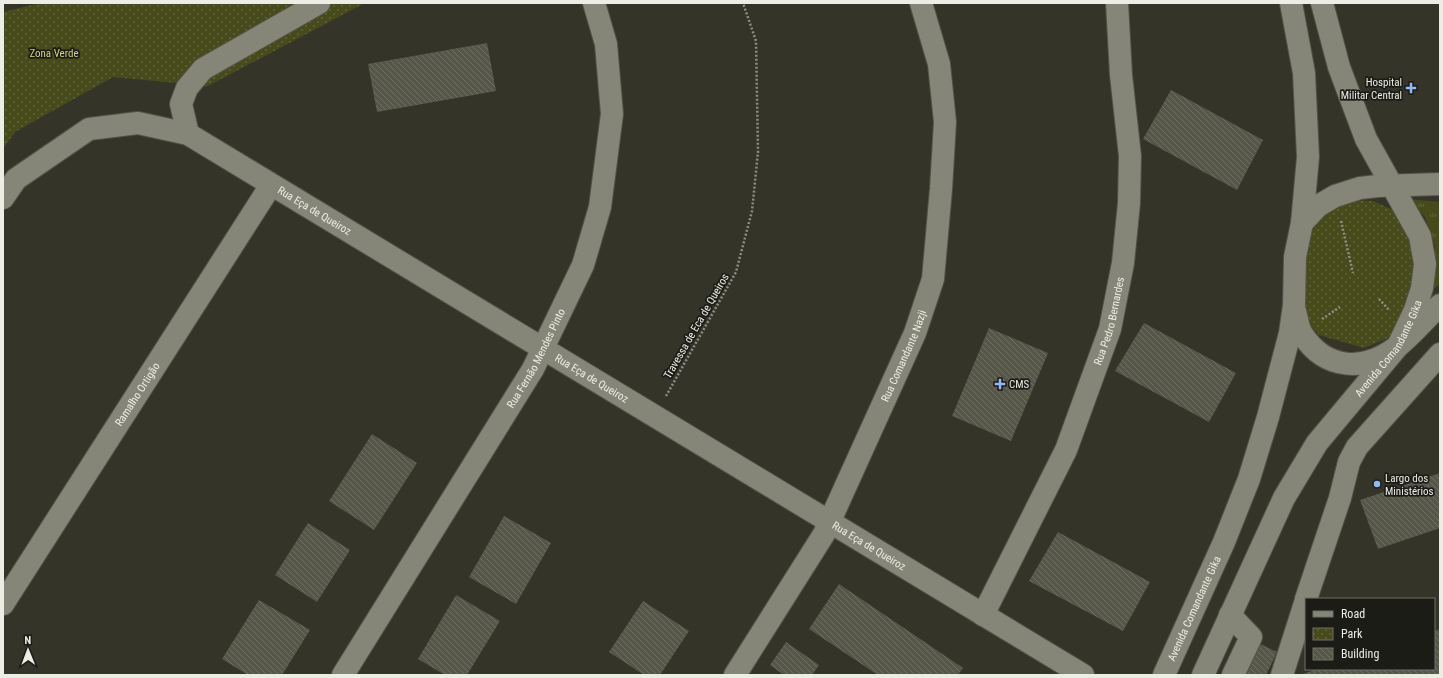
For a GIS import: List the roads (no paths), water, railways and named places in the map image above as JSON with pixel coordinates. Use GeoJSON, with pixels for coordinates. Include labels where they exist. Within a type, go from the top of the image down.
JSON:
{"type":"FeatureCollection","features":[{"type":"Feature","properties":{"kind":"street"},"geometry":{"type":"LineString","coordinates":[[188,134],[181,104],[187,88],[203,69],[319,3]]}},
{"type":"Feature","properties":{"kind":"street","name":"Rua Fernão Mendes Pinto"},"geometry":{"type":"LineString","coordinates":[[342,675],[533,369],[583,265],[600,207],[612,114],[606,44],[594,3]]}},
{"type":"Feature","properties":{"kind":"street","name":"Rua Comandante Nazji"},"geometry":{"type":"LineString","coordinates":[[735,675],[824,534],[915,333],[933,278],[942,189],[945,122],[939,64],[921,3]]}},
{"type":"Feature","properties":{"kind":"street","name":"Rua Pedro Bernardes"},"geometry":{"type":"LineString","coordinates":[[983,615],[1066,450],[1110,329],[1123,263],[1130,156],[1120,75],[1116,3]]}},
{"type":"Feature","properties":{"kind":"street","name":"Avenida Comandante Gika"},"geometry":{"type":"LineString","coordinates":[[1164,675],[1224,542],[1249,479],[1268,417],[1290,334],[1294,305],[1295,257],[1302,223],[1308,156],[1304,73],[1291,3]]}},
{"type":"Feature","properties":{"kind":"street","name":"Avenida Comandante Gika"},"geometry":{"type":"LineString","coordinates":[[1203,675],[1284,498],[1318,443],[1398,346],[1415,310],[1422,288],[1426,264],[1420,236],[1366,139],[1352,106],[1338,67],[1322,3]]}},
{"type":"Feature","properties":{"kind":"street","name":"Rua Eça de Queiroz"},"geometry":{"type":"LineString","coordinates":[[3,198],[16,180],[89,129],[138,123],[188,134],[1082,675]]}},
{"type":"Feature","properties":{"kind":"street"},"geometry":{"type":"LineString","coordinates":[[1302,223],[1318,206],[1335,196],[1360,188],[1440,184]]}},
{"type":"Feature","properties":{"kind":"street","name":"Ramalho Ortigão"},"geometry":{"type":"LineString","coordinates":[[3,604],[271,185]]}},
{"type":"Feature","properties":{"kind":"street"},"geometry":{"type":"LineString","coordinates":[[1294,305],[1302,333],[1318,353],[1338,363],[1364,364],[1383,356],[1398,346],[1440,305]]}},
{"type":"Feature","properties":{"kind":"street"},"geometry":{"type":"LineString","coordinates":[[1307,598],[1340,498],[1349,462],[1357,446],[1440,354]]}},
{"type":"Feature","properties":{"kind":"street"},"geometry":{"type":"LineString","coordinates":[[1282,675],[1305,603]]}},
{"type":"Feature","properties":{"kind":"street"},"geometry":{"type":"LineString","coordinates":[[1230,616],[1250,637],[1233,675]]}},
{"type":"Feature","properties":{"kind":"place","name":"Hospital Militar Central"},"geometry":{"type":"Point","coordinates":[1411,88]}},
{"type":"Feature","properties":{"kind":"place","name":"CMS"},"geometry":{"type":"Point","coordinates":[1000,384]}},
{"type":"Feature","properties":{"kind":"place","name":"Largo dos Ministérios"},"geometry":{"type":"Point","coordinates":[1377,484]}},
{"type":"Feature","properties":{"kind":"park label","name":"Zona Verde"},"geometry":{"type":"Point","coordinates":[54,53]}}]}
